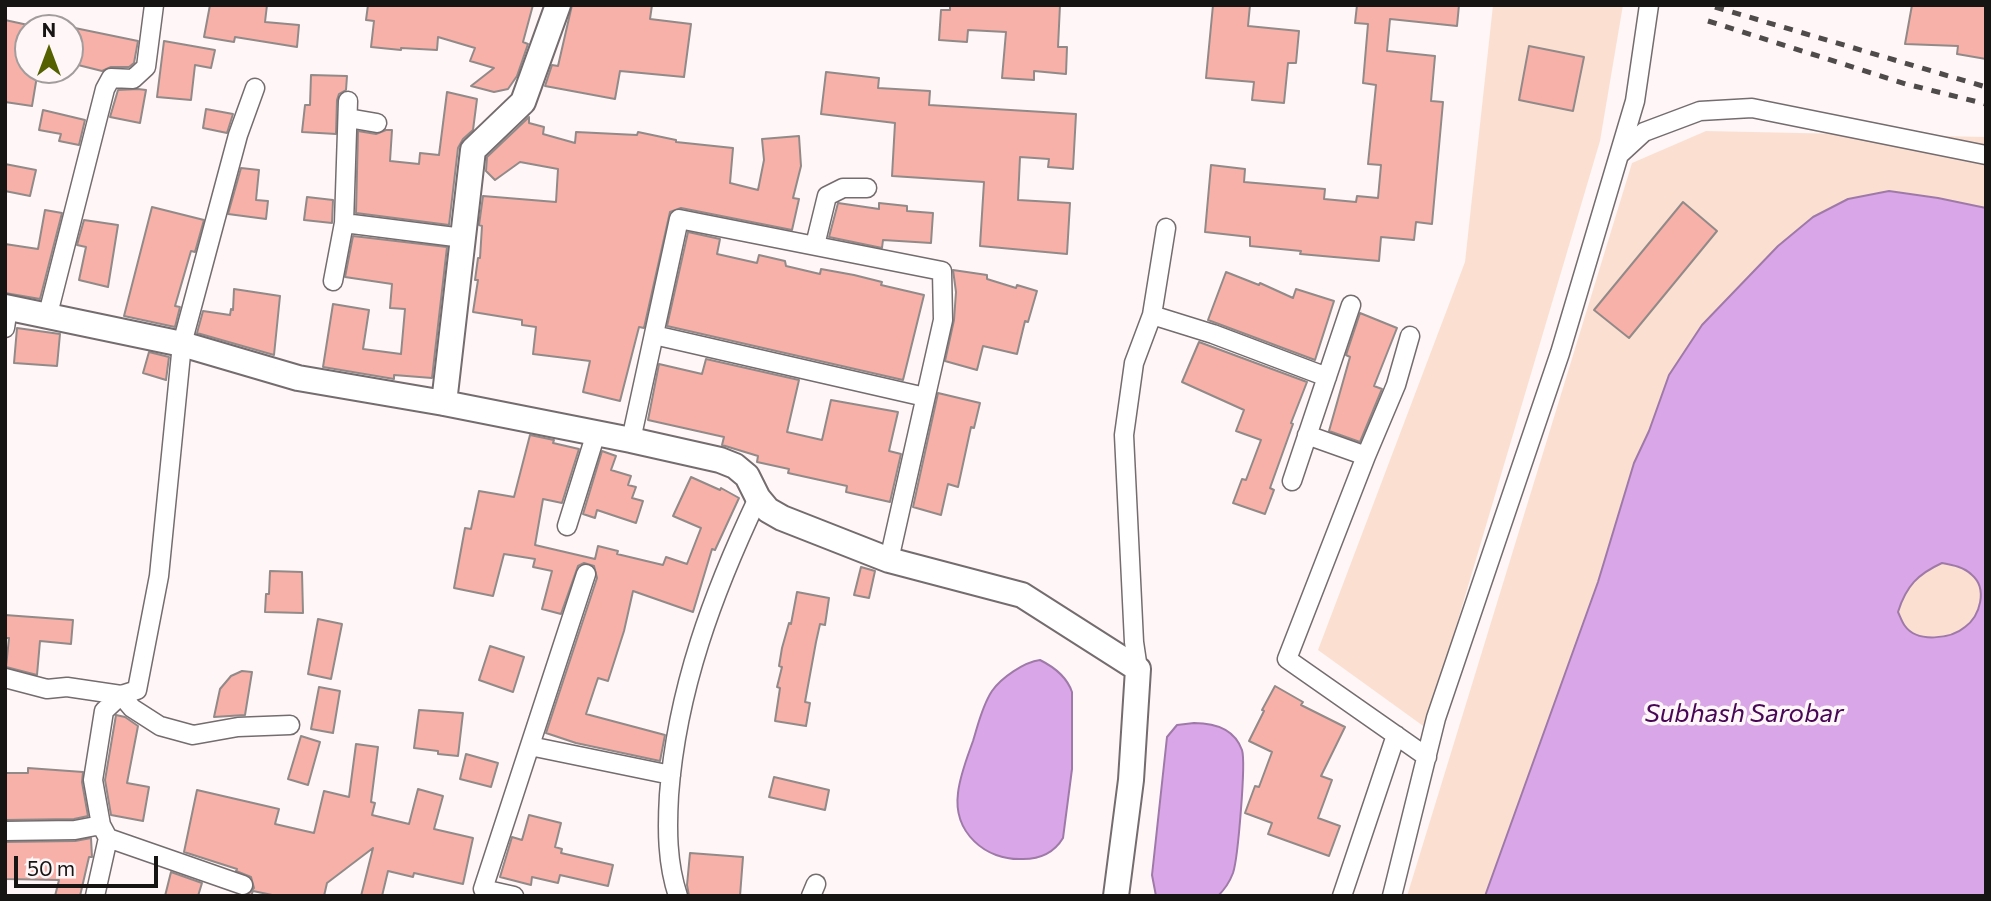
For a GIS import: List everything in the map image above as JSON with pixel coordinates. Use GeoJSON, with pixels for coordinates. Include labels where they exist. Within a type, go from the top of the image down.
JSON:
{"type":"FeatureCollection","features":[{"type":"Feature","properties":{"kind":"street"},"geometry":{"type":"LineString","coordinates":[[48,314],[105,89],[111,78],[133,79],[146,66],[154,5]]}},
{"type":"Feature","properties":{"kind":"street"},"geometry":{"type":"LineString","coordinates":[[444,403],[473,150],[523,102],[558,5]]}},
{"type":"Feature","properties":{"kind":"street"},"geometry":{"type":"LineString","coordinates":[[1392,896],[1444,695],[1560,353],[1619,155],[1634,101],[1649,5]]}},
{"type":"Feature","properties":{"kind":"street"},"geometry":{"type":"LineString","coordinates":[[5,678],[47,689],[67,687],[121,695],[137,690],[159,576],[182,344],[238,135],[254,88]]}},
{"type":"Feature","properties":{"kind":"street"},"geometry":{"type":"LineString","coordinates":[[1619,155],[1644,132],[1700,111],[1752,108],[1986,155]]}},
{"type":"Feature","properties":{"kind":"street"},"geometry":{"type":"LineString","coordinates":[[333,281],[344,223],[348,109],[377,123]]}},
{"type":"Feature","properties":{"kind":"street"},"geometry":{"type":"LineString","coordinates":[[815,245],[827,196],[843,188],[867,188]]}},
{"type":"Feature","properties":{"kind":"street"},"geometry":{"type":"LineString","coordinates":[[631,440],[679,219],[942,271],[943,320],[889,560]]}},
{"type":"Feature","properties":{"kind":"street"},"geometry":{"type":"LineString","coordinates":[[344,223],[463,238]]}},
{"type":"Feature","properties":{"kind":"street"},"geometry":{"type":"LineString","coordinates":[[1116,896],[1131,780],[1138,669],[1134,642],[1124,435],[1134,363],[1152,315],[1166,228]]}},
{"type":"Feature","properties":{"kind":"street"},"geometry":{"type":"LineString","coordinates":[[1292,481],[1351,305]]}},
{"type":"Feature","properties":{"kind":"street"},"geometry":{"type":"LineString","coordinates":[[6,314],[48,314],[182,344],[298,378],[444,403],[720,460],[735,466],[747,476],[758,498],[768,510],[782,518],[889,560],[1022,595],[1138,669]]}},
{"type":"Feature","properties":{"kind":"street"},"geometry":{"type":"LineString","coordinates":[[1152,315],[1213,334],[1327,376]]}},
{"type":"Feature","properties":{"kind":"street"},"geometry":{"type":"LineString","coordinates":[[654,335],[925,397]]}},
{"type":"Feature","properties":{"kind":"street"},"geometry":{"type":"LineString","coordinates":[[1410,336],[1396,385],[1287,659],[1427,757]]}},
{"type":"Feature","properties":{"kind":"street"},"geometry":{"type":"LineString","coordinates":[[567,526],[596,433]]}},
{"type":"Feature","properties":{"kind":"street"},"geometry":{"type":"LineString","coordinates":[[1307,435],[1366,456]]}},
{"type":"Feature","properties":{"kind":"street"},"geometry":{"type":"LineString","coordinates":[[678,896],[670,862],[668,836],[671,775],[693,659],[733,552],[758,498]]}},
{"type":"Feature","properties":{"kind":"street"},"geometry":{"type":"LineString","coordinates":[[514,896],[483,889],[586,574]]}},
{"type":"Feature","properties":{"kind":"street"},"geometry":{"type":"LineString","coordinates":[[121,695],[132,708],[160,726],[194,735],[237,727],[290,725]]}},
{"type":"Feature","properties":{"kind":"street"},"geometry":{"type":"LineString","coordinates":[[94,896],[105,831],[93,780],[104,711],[121,695]]}},
{"type":"Feature","properties":{"kind":"street"},"geometry":{"type":"LineString","coordinates":[[1342,896],[1396,735]]}},
{"type":"Feature","properties":{"kind":"street"},"geometry":{"type":"LineString","coordinates":[[530,747],[671,775]]}},
{"type":"Feature","properties":{"kind":"street"},"geometry":{"type":"LineString","coordinates":[[5,831],[105,831],[243,885]]}},
{"type":"Feature","properties":{"kind":"shaded area"},"geometry":{"type":"Polygon","coordinates":[[[1493,5],[1623,5],[1600,141],[1426,728],[1318,650],[1465,262],[1493,5]]]}},
{"type":"Feature","properties":{"kind":"shaded area","name":"Subhash Sarobar"},"geometry":{"type":"Polygon","coordinates":[[[1706,131],[1986,137],[1986,896],[1407,896],[1632,163],[1706,131]]]}},
{"type":"Feature","properties":{"kind":"water","name":"Subhash Sarobar"},"geometry":{"type":"Polygon","coordinates":[[[1889,191],[1986,208],[1986,896],[1485,896],[1598,582],[1634,463],[1649,431],[1669,375],[1702,325],[1778,246],[1813,217],[1848,199],[1889,191]],[[1942,563],[1920,576],[1901,603],[1898,612],[1902,621],[1917,635],[1934,637],[1959,631],[1970,622],[1978,609],[1981,595],[1977,581],[1965,570],[1942,563]]]}},
{"type":"Feature","properties":{"kind":"water"},"geometry":{"type":"Polygon","coordinates":[[[1040,660],[1059,673],[1072,692],[1072,769],[1063,838],[1055,848],[1041,856],[1029,859],[1009,858],[984,849],[966,832],[958,807],[959,786],[981,716],[992,691],[1013,671],[1040,660]]]}},
{"type":"Feature","properties":{"kind":"water"},"geometry":{"type":"Polygon","coordinates":[[[1194,723],[1222,728],[1234,736],[1242,750],[1241,811],[1233,873],[1218,896],[1156,896],[1152,875],[1167,737],[1177,725],[1194,723]]]}},
{"type":"Feature","properties":{"kind":"building"},"geometry":{"type":"Polygon","coordinates":[[[210,5],[267,5],[265,22],[299,25],[297,47],[235,37],[234,42],[204,37],[210,5]]]}},
{"type":"Feature","properties":{"kind":"building"},"geometry":{"type":"Polygon","coordinates":[[[368,5],[533,5],[523,42],[528,44],[517,76],[508,89],[494,92],[471,86],[494,68],[470,61],[475,48],[438,37],[437,50],[371,47],[374,21],[366,20],[368,5]]]}},
{"type":"Feature","properties":{"kind":"building"},"geometry":{"type":"Polygon","coordinates":[[[572,5],[652,5],[650,19],[691,24],[684,77],[620,71],[615,99],[545,86],[552,65],[558,66],[572,5]]]}},
{"type":"Feature","properties":{"kind":"building"},"geometry":{"type":"Polygon","coordinates":[[[950,5],[1060,5],[1058,47],[1067,47],[1066,74],[1034,71],[1034,80],[1002,78],[1006,32],[968,30],[967,42],[939,40],[941,10],[950,10],[950,5]]]}},
{"type":"Feature","properties":{"kind":"building"},"geometry":{"type":"Polygon","coordinates":[[[1213,5],[1250,5],[1248,26],[1299,31],[1296,63],[1288,63],[1284,103],[1252,100],[1254,82],[1206,78],[1213,5]]]}},
{"type":"Feature","properties":{"kind":"building"},"geometry":{"type":"Polygon","coordinates":[[[1357,5],[1459,5],[1457,26],[1390,19],[1387,51],[1435,56],[1431,101],[1443,102],[1432,224],[1416,222],[1414,240],[1381,237],[1379,261],[1300,254],[1301,251],[1250,246],[1250,237],[1205,232],[1211,165],[1245,169],[1244,182],[1325,189],[1324,199],[1356,202],[1357,196],[1378,198],[1381,165],[1368,164],[1376,85],[1363,83],[1368,24],[1355,23],[1357,5]]]}},
{"type":"Feature","properties":{"kind":"building"},"geometry":{"type":"Polygon","coordinates":[[[1912,5],[1986,5],[1986,59],[1957,54],[1958,46],[1905,44],[1912,5]]]}},
{"type":"Feature","properties":{"kind":"building"},"geometry":{"type":"Polygon","coordinates":[[[5,20],[14,22],[14,84],[36,84],[32,106],[5,102],[5,20]]]}},
{"type":"Feature","properties":{"kind":"building"},"geometry":{"type":"Polygon","coordinates":[[[84,30],[138,41],[134,63],[129,67],[111,67],[102,71],[84,66],[84,30]]]}},
{"type":"Feature","properties":{"kind":"building"},"geometry":{"type":"Polygon","coordinates":[[[164,41],[215,50],[211,68],[195,65],[191,100],[157,97],[164,41]]]}},
{"type":"Feature","properties":{"kind":"building"},"geometry":{"type":"Polygon","coordinates":[[[1529,46],[1584,57],[1573,111],[1519,100],[1529,46]]]}},
{"type":"Feature","properties":{"kind":"building"},"geometry":{"type":"Polygon","coordinates":[[[826,72],[879,78],[878,88],[930,91],[929,105],[1076,114],[1073,169],[1048,167],[1049,159],[1020,157],[1018,200],[1070,203],[1067,254],[980,246],[984,182],[892,176],[895,123],[821,114],[826,72]]]}},
{"type":"Feature","properties":{"kind":"building"},"geometry":{"type":"Polygon","coordinates":[[[311,75],[347,76],[346,90],[339,94],[337,100],[336,134],[302,132],[305,105],[310,105],[311,75]]]}},
{"type":"Feature","properties":{"kind":"building"},"geometry":{"type":"Polygon","coordinates":[[[118,90],[146,90],[140,123],[110,117],[118,90]]]}},
{"type":"Feature","properties":{"kind":"building"},"geometry":{"type":"Polygon","coordinates":[[[447,92],[477,99],[473,130],[458,148],[449,225],[356,213],[358,131],[376,134],[392,130],[390,161],[419,164],[420,153],[439,155],[447,92]]]}},
{"type":"Feature","properties":{"kind":"building"},"geometry":{"type":"Polygon","coordinates":[[[206,109],[233,114],[227,133],[203,128],[206,109]]]}},
{"type":"Feature","properties":{"kind":"building"},"geometry":{"type":"Polygon","coordinates":[[[43,110],[85,120],[79,145],[59,141],[61,134],[39,130],[43,110]]]}},
{"type":"Feature","properties":{"kind":"building"},"geometry":{"type":"Polygon","coordinates":[[[529,117],[529,123],[544,127],[543,134],[575,143],[576,132],[637,135],[638,132],[676,142],[733,148],[730,183],[758,190],[764,160],[762,139],[799,136],[801,166],[793,198],[799,199],[792,230],[681,208],[670,212],[644,328],[639,327],[620,401],[583,392],[590,361],[533,354],[536,327],[522,325],[522,320],[473,312],[478,280],[475,280],[480,258],[482,226],[479,225],[483,196],[556,202],[558,169],[520,162],[495,180],[486,171],[487,157],[529,117]]]}},
{"type":"Feature","properties":{"kind":"building"},"geometry":{"type":"Polygon","coordinates":[[[5,164],[36,170],[30,196],[5,191],[5,164]]]}},
{"type":"Feature","properties":{"kind":"building"},"geometry":{"type":"Polygon","coordinates":[[[241,168],[259,170],[256,200],[268,201],[266,219],[228,214],[241,168]]]}},
{"type":"Feature","properties":{"kind":"building"},"geometry":{"type":"Polygon","coordinates":[[[307,197],[333,200],[332,223],[304,220],[307,197]]]}},
{"type":"Feature","properties":{"kind":"building"},"geometry":{"type":"Polygon","coordinates":[[[1683,202],[1717,231],[1629,338],[1594,310],[1683,202]]]}},
{"type":"Feature","properties":{"kind":"building"},"geometry":{"type":"Polygon","coordinates":[[[838,203],[879,209],[879,203],[907,206],[907,211],[933,213],[931,243],[883,240],[882,248],[829,237],[838,203]]]}},
{"type":"Feature","properties":{"kind":"building"},"geometry":{"type":"Polygon","coordinates":[[[152,207],[204,220],[195,252],[191,251],[175,306],[180,307],[175,327],[124,316],[152,207]]]}},
{"type":"Feature","properties":{"kind":"building"},"geometry":{"type":"Polygon","coordinates":[[[45,210],[62,213],[40,299],[5,293],[5,244],[38,249],[45,210]]]}},
{"type":"Feature","properties":{"kind":"building"},"geometry":{"type":"Polygon","coordinates":[[[84,220],[118,225],[108,287],[79,280],[86,247],[77,245],[84,220]]]}},
{"type":"Feature","properties":{"kind":"building"},"geometry":{"type":"Polygon","coordinates":[[[688,232],[720,239],[717,254],[757,263],[759,255],[785,261],[786,266],[820,274],[821,269],[854,275],[882,282],[881,285],[924,295],[903,380],[667,326],[688,232]]]}},
{"type":"Feature","properties":{"kind":"building"},"geometry":{"type":"Polygon","coordinates":[[[353,236],[447,247],[432,378],[394,375],[394,379],[323,367],[333,304],[369,310],[363,349],[401,354],[405,309],[390,308],[392,284],[345,277],[353,236]]]}},
{"type":"Feature","properties":{"kind":"building"},"geometry":{"type":"Polygon","coordinates":[[[953,270],[987,275],[987,279],[1037,291],[1028,322],[1025,321],[1017,354],[983,346],[977,370],[945,361],[954,320],[956,292],[953,270]]]}},
{"type":"Feature","properties":{"kind":"building"},"geometry":{"type":"Polygon","coordinates":[[[1226,272],[1293,298],[1296,289],[1334,301],[1315,360],[1208,320],[1226,272]]]}},
{"type":"Feature","properties":{"kind":"building"},"geometry":{"type":"Polygon","coordinates":[[[234,289],[280,296],[274,355],[197,333],[203,311],[230,315],[231,309],[233,310],[234,289]]]}},
{"type":"Feature","properties":{"kind":"building"},"geometry":{"type":"Polygon","coordinates":[[[1360,313],[1397,328],[1374,386],[1382,389],[1360,442],[1329,431],[1350,357],[1346,355],[1360,313]]]}},
{"type":"Feature","properties":{"kind":"building"},"geometry":{"type":"Polygon","coordinates":[[[17,328],[60,334],[57,366],[14,363],[17,328]]]}},
{"type":"Feature","properties":{"kind":"building"},"geometry":{"type":"Polygon","coordinates":[[[1199,342],[1307,382],[1270,488],[1274,490],[1265,514],[1233,503],[1242,479],[1246,480],[1261,440],[1236,431],[1244,410],[1182,382],[1199,342]]]}},
{"type":"Feature","properties":{"kind":"building"},"geometry":{"type":"Polygon","coordinates":[[[149,352],[169,357],[166,380],[143,373],[149,352]]]}},
{"type":"Feature","properties":{"kind":"building"},"geometry":{"type":"Polygon","coordinates":[[[706,359],[799,380],[787,432],[822,440],[831,400],[898,412],[889,451],[901,454],[890,502],[846,492],[847,486],[788,473],[789,469],[757,462],[758,456],[722,445],[724,437],[648,420],[659,364],[702,374],[706,359]]]}},
{"type":"Feature","properties":{"kind":"building"},"geometry":{"type":"Polygon","coordinates":[[[938,393],[980,403],[974,428],[971,427],[958,487],[948,484],[941,515],[913,507],[938,393]]]}},
{"type":"Feature","properties":{"kind":"building"},"geometry":{"type":"Polygon","coordinates":[[[530,435],[579,449],[562,503],[543,499],[535,545],[595,559],[598,546],[618,551],[617,554],[663,565],[666,557],[687,564],[701,528],[673,516],[691,477],[739,498],[715,550],[712,549],[693,612],[633,591],[608,681],[598,678],[586,714],[665,735],[660,761],[576,743],[546,733],[597,578],[594,566],[584,563],[578,566],[561,614],[542,609],[552,571],[533,567],[535,559],[504,554],[493,596],[454,588],[465,528],[471,529],[479,491],[514,497],[530,435]]]}},
{"type":"Feature","properties":{"kind":"building"},"geometry":{"type":"Polygon","coordinates":[[[602,451],[616,456],[611,470],[631,476],[628,485],[636,487],[632,498],[643,501],[636,523],[597,510],[595,518],[583,514],[602,451]]]}},
{"type":"Feature","properties":{"kind":"building"},"geometry":{"type":"Polygon","coordinates":[[[861,567],[875,571],[869,598],[854,595],[861,567]]]}},
{"type":"Feature","properties":{"kind":"building"},"geometry":{"type":"Polygon","coordinates":[[[270,571],[302,572],[303,613],[265,612],[270,571]]]}},
{"type":"Feature","properties":{"kind":"building"},"geometry":{"type":"Polygon","coordinates":[[[797,592],[829,598],[825,625],[820,624],[805,702],[810,703],[806,726],[775,721],[782,648],[789,623],[791,624],[797,592]]]}},
{"type":"Feature","properties":{"kind":"building"},"geometry":{"type":"Polygon","coordinates":[[[5,615],[73,620],[71,644],[40,641],[37,675],[6,667],[9,638],[5,638],[5,615]]]}},
{"type":"Feature","properties":{"kind":"building"},"geometry":{"type":"Polygon","coordinates":[[[318,619],[342,624],[331,679],[308,674],[318,619]]]}},
{"type":"Feature","properties":{"kind":"building"},"geometry":{"type":"Polygon","coordinates":[[[490,646],[524,657],[513,692],[479,680],[490,646]]]}},
{"type":"Feature","properties":{"kind":"building"},"geometry":{"type":"Polygon","coordinates":[[[242,671],[252,672],[245,715],[214,717],[220,689],[231,676],[242,671]]]}},
{"type":"Feature","properties":{"kind":"building"},"geometry":{"type":"Polygon","coordinates":[[[1275,686],[1303,702],[1301,705],[1345,727],[1321,776],[1332,780],[1318,818],[1340,826],[1329,856],[1268,834],[1272,823],[1245,813],[1255,786],[1259,787],[1272,752],[1249,741],[1275,686]]]}},
{"type":"Feature","properties":{"kind":"building"},"geometry":{"type":"Polygon","coordinates":[[[319,687],[340,691],[333,733],[311,729],[319,687]]]}},
{"type":"Feature","properties":{"kind":"building"},"geometry":{"type":"Polygon","coordinates":[[[419,710],[463,713],[458,756],[414,748],[419,710]]]}},
{"type":"Feature","properties":{"kind":"building"},"geometry":{"type":"Polygon","coordinates":[[[116,715],[125,717],[138,726],[127,783],[149,787],[143,821],[111,815],[105,780],[116,715]]]}},
{"type":"Feature","properties":{"kind":"building"},"geometry":{"type":"Polygon","coordinates":[[[301,736],[320,742],[308,785],[288,779],[301,736]]]}},
{"type":"Feature","properties":{"kind":"building"},"geometry":{"type":"Polygon","coordinates":[[[356,744],[378,747],[371,802],[375,803],[372,815],[409,824],[418,789],[443,796],[434,829],[473,838],[463,884],[414,873],[413,877],[388,871],[382,896],[361,896],[373,848],[327,883],[324,896],[277,896],[253,891],[251,896],[246,896],[254,888],[251,877],[236,871],[237,869],[184,852],[197,790],[279,809],[275,824],[314,833],[324,791],[349,797],[356,744]]]}},
{"type":"Feature","properties":{"kind":"building"},"geometry":{"type":"Polygon","coordinates":[[[466,754],[498,763],[491,787],[460,779],[466,754]]]}},
{"type":"Feature","properties":{"kind":"building"},"geometry":{"type":"Polygon","coordinates":[[[28,768],[83,772],[82,782],[88,816],[74,819],[5,820],[5,773],[28,773],[28,768]]]}},
{"type":"Feature","properties":{"kind":"building"},"geometry":{"type":"Polygon","coordinates":[[[774,777],[829,790],[825,810],[769,797],[774,777]]]}},
{"type":"Feature","properties":{"kind":"building"},"geometry":{"type":"Polygon","coordinates":[[[529,815],[561,823],[555,847],[562,849],[561,853],[613,865],[608,886],[560,875],[558,883],[532,877],[531,885],[500,877],[512,837],[522,840],[529,815]]]}},
{"type":"Feature","properties":{"kind":"building"},"geometry":{"type":"Polygon","coordinates":[[[91,838],[92,857],[89,857],[80,896],[55,896],[59,880],[5,879],[5,842],[75,841],[91,838]]]}},
{"type":"Feature","properties":{"kind":"building"},"geometry":{"type":"Polygon","coordinates":[[[690,853],[743,857],[740,896],[689,896],[687,885],[690,853]]]}},
{"type":"Feature","properties":{"kind":"building"},"geometry":{"type":"Polygon","coordinates":[[[171,872],[202,883],[198,896],[165,896],[171,872]]]}},
{"type":"Feature","properties":{"kind":"railway"},"geometry":{"type":"LineString","coordinates":[[1715,7],[1986,87]]}},
{"type":"Feature","properties":{"kind":"railway"},"geometry":{"type":"LineString","coordinates":[[1708,21],[1906,84],[1986,104]]}}]}
